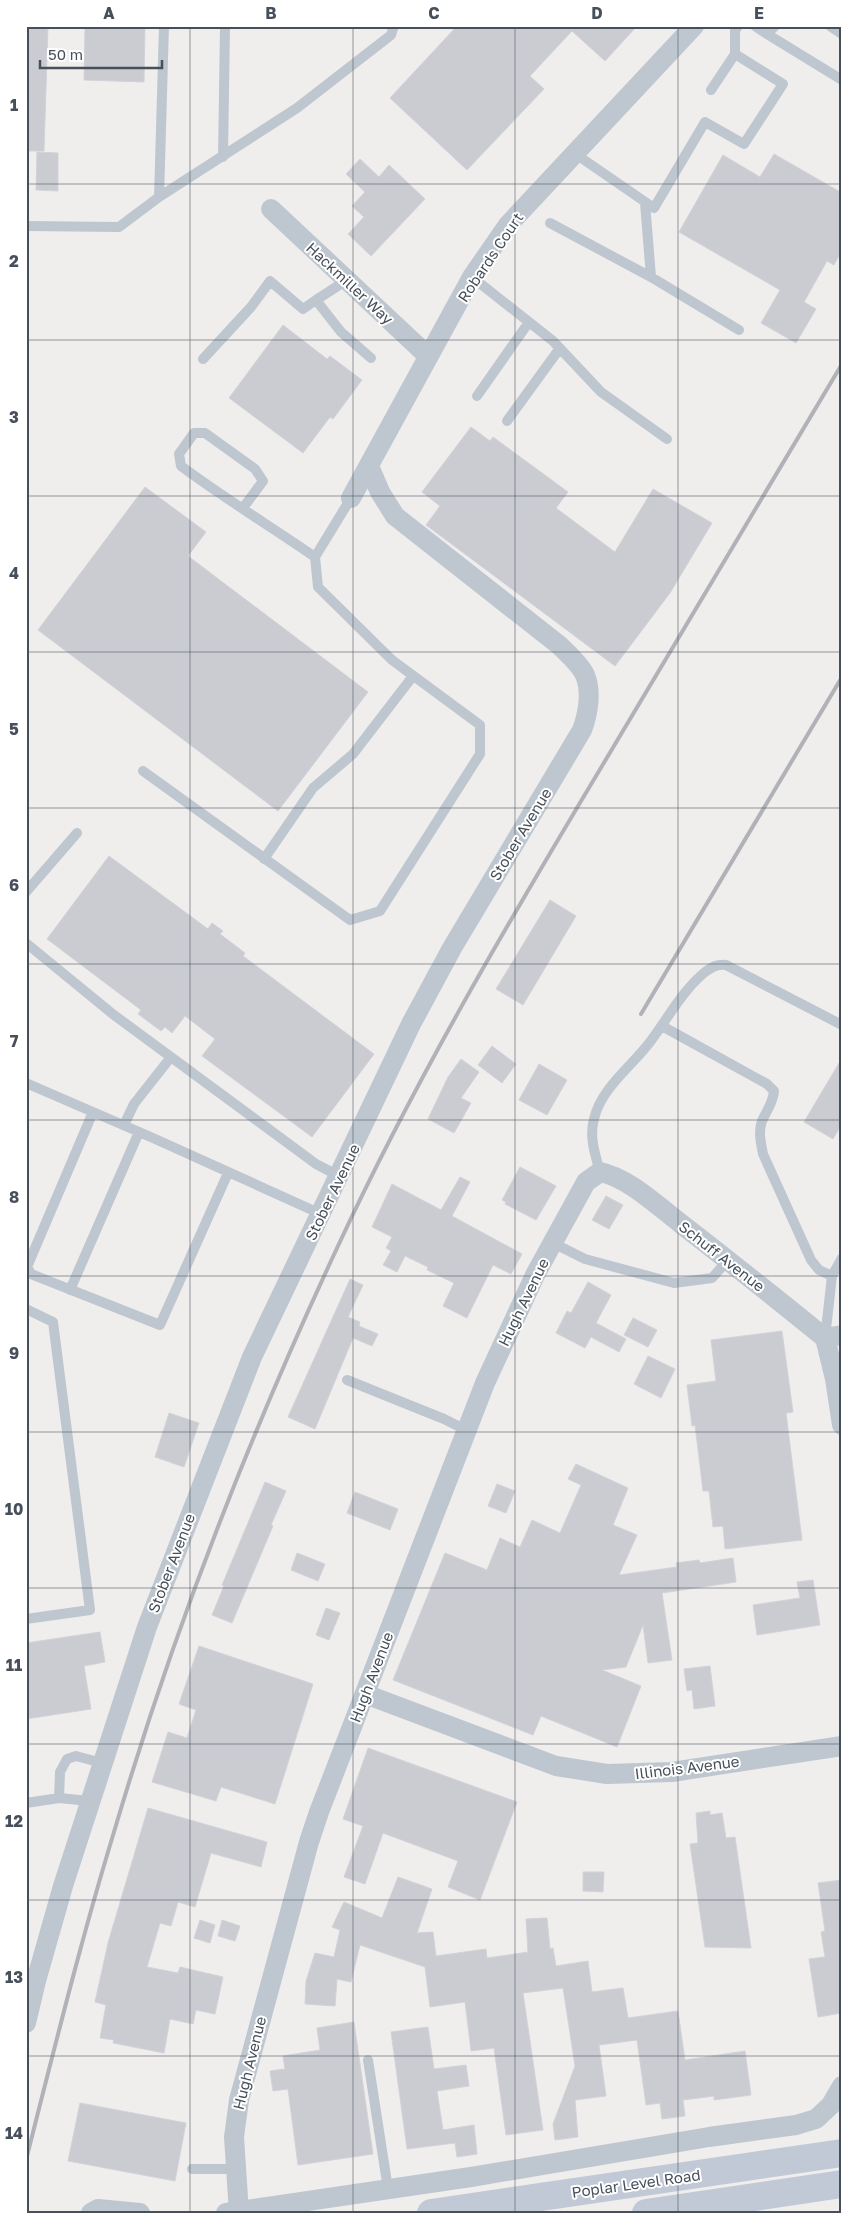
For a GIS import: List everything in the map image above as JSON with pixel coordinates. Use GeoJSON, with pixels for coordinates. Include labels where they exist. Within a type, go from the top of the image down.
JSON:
{"type":"FeatureCollection","features":[{"type":"Feature","properties":{"kind":"main road","name":"Poplar Level Road"},"geometry":{"type":"LineString","coordinates":[[431,2213],[842,2153]]}},
{"type":"Feature","properties":{"kind":"main road","name":"Poplar Level Road"},"geometry":{"type":"LineString","coordinates":[[646,2213],[842,2184]]}},
{"type":"Feature","properties":{"kind":"street","name":"Robards Court"},"geometry":{"type":"LineString","coordinates":[[351,498],[472,277],[508,225],[694,26]]}},
{"type":"Feature","properties":{"kind":"street","name":"Hackmiller Way"},"geometry":{"type":"LineString","coordinates":[[271,209],[428,356]]}},
{"type":"Feature","properties":{"kind":"street","name":"Stober Avenue"},"geometry":{"type":"LineString","coordinates":[[26,2022],[31,1981],[147,1627],[252,1356],[411,1024],[448,956],[582,730],[588,713],[585,676],[576,662],[559,645],[395,516],[380,492],[369,466]]}},
{"type":"Feature","properties":{"kind":"street","name":"Hugh Avenue"},"geometry":{"type":"LineString","coordinates":[[234,2212],[236,2169],[234,2124],[258,2026],[309,1842],[466,1430],[506,1335],[586,1182],[600,1172]]}},
{"type":"Feature","properties":{"kind":"street","name":"Schuff Avenue"},"geometry":{"type":"LineString","coordinates":[[600,1172],[612,1174],[650,1200],[833,1337]]}},
{"type":"Feature","properties":{"kind":"street"},"geometry":{"type":"LineString","coordinates":[[833,1337],[835,1379],[842,1425]]}},
{"type":"Feature","properties":{"kind":"street","name":"Illinois Avenue"},"geometry":{"type":"LineString","coordinates":[[365,1694],[556,1766],[607,1774],[672,1772],[842,1746]]}},
{"type":"Feature","properties":{"kind":"street"},"geometry":{"type":"LineString","coordinates":[[234,2212],[796,2125],[816,2118],[831,2105],[842,2086]]}},
{"type":"Feature","properties":{"kind":"street"},"geometry":{"type":"LineString","coordinates":[[91,2213],[98,2209],[140,2213]]}},
{"type":"Feature","properties":{"kind":"lane"},"geometry":{"type":"LineString","coordinates":[[159,197],[164,26]]}},
{"type":"Feature","properties":{"kind":"lane"},"geometry":{"type":"LineString","coordinates":[[224,157],[225,26]]}},
{"type":"Feature","properties":{"kind":"lane"},"geometry":{"type":"LineString","coordinates":[[26,226],[119,227],[159,197],[224,157],[297,108],[392,35],[394,26]]}},
{"type":"Feature","properties":{"kind":"lane"},"geometry":{"type":"LineString","coordinates":[[711,90],[735,54],[735,31],[738,26]]}},
{"type":"Feature","properties":{"kind":"lane"},"geometry":{"type":"LineString","coordinates":[[755,26],[842,80]]}},
{"type":"Feature","properties":{"kind":"lane"},"geometry":{"type":"LineString","coordinates":[[767,34],[775,26]]}},
{"type":"Feature","properties":{"kind":"lane"},"geometry":{"type":"LineString","coordinates":[[830,26],[842,34]]}},
{"type":"Feature","properties":{"kind":"lane"},"geometry":{"type":"LineString","coordinates":[[574,153],[654,208],[704,122],[744,144],[782,84],[735,54]]}},
{"type":"Feature","properties":{"kind":"lane"},"geometry":{"type":"LineString","coordinates":[[645,203],[651,277]]}},
{"type":"Feature","properties":{"kind":"lane"},"geometry":{"type":"LineString","coordinates":[[550,223],[651,277],[739,330]]}},
{"type":"Feature","properties":{"kind":"lane"},"geometry":{"type":"LineString","coordinates":[[472,277],[560,348],[601,392],[667,439]]}},
{"type":"Feature","properties":{"kind":"lane"},"geometry":{"type":"LineString","coordinates":[[203,359],[251,307],[270,281],[303,309],[347,280]]}},
{"type":"Feature","properties":{"kind":"lane"},"geometry":{"type":"LineString","coordinates":[[316,300],[341,332],[371,358]]}},
{"type":"Feature","properties":{"kind":"lane"},"geometry":{"type":"LineString","coordinates":[[477,396],[528,322]]}},
{"type":"Feature","properties":{"kind":"lane"},"geometry":{"type":"LineString","coordinates":[[507,421],[560,348]]}},
{"type":"Feature","properties":{"kind":"lane"},"geometry":{"type":"LineString","coordinates":[[243,508],[263,481],[255,469],[205,433],[194,433],[179,454],[181,466],[230,502],[243,508],[315,557]]}},
{"type":"Feature","properties":{"kind":"lane"},"geometry":{"type":"LineString","coordinates":[[143,770],[350,920],[380,911],[480,754],[480,725],[392,660],[318,587],[315,557],[351,498]]}},
{"type":"Feature","properties":{"kind":"lane"},"geometry":{"type":"LineString","coordinates":[[264,858],[313,788],[353,754],[413,676]]}},
{"type":"Feature","properties":{"kind":"lane"},"geometry":{"type":"LineString","coordinates":[[26,892],[77,834]]}},
{"type":"Feature","properties":{"kind":"lane"},"geometry":{"type":"LineString","coordinates":[[26,943],[114,1015],[316,1164],[339,1176]]}},
{"type":"Feature","properties":{"kind":"lane"},"geometry":{"type":"LineString","coordinates":[[600,1172],[592,1142],[594,1119],[604,1096],[662,1026],[688,987],[706,971],[718,964],[726,965],[842,1025]]}},
{"type":"Feature","properties":{"kind":"lane"},"geometry":{"type":"LineString","coordinates":[[662,1026],[767,1084],[774,1091],[774,1101],[762,1123],[760,1136],[763,1154],[811,1260],[819,1270],[832,1276]]}},
{"type":"Feature","properties":{"kind":"lane"},"geometry":{"type":"LineString","coordinates":[[124,1125],[134,1104],[171,1057]]}},
{"type":"Feature","properties":{"kind":"lane"},"geometry":{"type":"LineString","coordinates":[[26,1083],[321,1214]]}},
{"type":"Feature","properties":{"kind":"lane"},"geometry":{"type":"LineString","coordinates":[[93,1112],[27,1266],[32,1274],[160,1326],[228,1173]]}},
{"type":"Feature","properties":{"kind":"lane"},"geometry":{"type":"LineString","coordinates":[[70,1290],[139,1132]]}},
{"type":"Feature","properties":{"kind":"lane"},"geometry":{"type":"LineString","coordinates":[[553,1243],[585,1259],[674,1283],[712,1278],[728,1260]]}},
{"type":"Feature","properties":{"kind":"lane"},"geometry":{"type":"LineString","coordinates":[[833,1337],[832,1276],[842,1258]]}},
{"type":"Feature","properties":{"kind":"lane"},"geometry":{"type":"LineString","coordinates":[[26,1309],[53,1322],[90,1610],[26,1619]]}},
{"type":"Feature","properties":{"kind":"lane"},"geometry":{"type":"LineString","coordinates":[[347,1380],[444,1419],[466,1430]]}},
{"type":"Feature","properties":{"kind":"lane"},"geometry":{"type":"LineString","coordinates":[[59,1798],[60,1772],[67,1759],[76,1756],[102,1763]]}},
{"type":"Feature","properties":{"kind":"lane"},"geometry":{"type":"LineString","coordinates":[[26,1803],[59,1798],[90,1801]]}},
{"type":"Feature","properties":{"kind":"lane"},"geometry":{"type":"LineString","coordinates":[[368,2060],[388,2189]]}},
{"type":"Feature","properties":{"kind":"lane"},"geometry":{"type":"LineString","coordinates":[[192,2169],[236,2169]]}},
{"type":"Feature","properties":{"kind":"building"},"geometry":{"type":"Polygon","coordinates":[[[26,26],[48,26],[44,151],[26,151],[26,26]]]}},
{"type":"Feature","properties":{"kind":"building"},"geometry":{"type":"Polygon","coordinates":[[[85,26],[145,26],[144,82],[84,80],[85,26]]]}},
{"type":"Feature","properties":{"kind":"building"},"geometry":{"type":"Polygon","coordinates":[[[457,26],[637,26],[605,61],[572,31],[530,76],[544,89],[467,170],[390,98],[457,26]]]}},
{"type":"Feature","properties":{"kind":"building"},"geometry":{"type":"Polygon","coordinates":[[[37,152],[58,153],[58,191],[36,190],[37,152]]]}},
{"type":"Feature","properties":{"kind":"building"},"geometry":{"type":"Polygon","coordinates":[[[774,154],[842,193],[842,251],[834,265],[827,261],[804,302],[816,309],[796,343],[761,323],[780,290],[679,232],[723,155],[760,177],[774,154]]]}},
{"type":"Feature","properties":{"kind":"building"},"geometry":{"type":"Polygon","coordinates":[[[360,159],[379,177],[389,165],[425,199],[371,256],[348,234],[364,217],[352,206],[365,192],[346,174],[360,159]]]}},
{"type":"Feature","properties":{"kind":"building"},"geometry":{"type":"Polygon","coordinates":[[[283,325],[327,359],[330,356],[362,380],[333,419],[330,417],[303,453],[229,398],[283,325]]]}},
{"type":"Feature","properties":{"kind":"building"},"geometry":{"type":"Polygon","coordinates":[[[471,427],[490,441],[493,437],[568,492],[556,508],[615,552],[653,489],[712,523],[670,593],[615,666],[426,525],[440,506],[422,492],[471,427]]]}},
{"type":"Feature","properties":{"kind":"building"},"geometry":{"type":"Polygon","coordinates":[[[145,487],[206,532],[188,556],[368,692],[278,811],[38,630],[145,487]]]}},
{"type":"Feature","properties":{"kind":"building"},"geometry":{"type":"Polygon","coordinates":[[[109,856],[208,929],[212,923],[223,931],[220,934],[245,953],[243,956],[374,1054],[312,1137],[202,1056],[215,1039],[185,1016],[172,1033],[165,1027],[161,1031],[138,1014],[141,1010],[47,939],[109,856]]]}},
{"type":"Feature","properties":{"kind":"building"},"geometry":{"type":"Polygon","coordinates":[[[550,900],[576,916],[523,1005],[496,989],[550,900]]]}},
{"type":"Feature","properties":{"kind":"building"},"geometry":{"type":"Polygon","coordinates":[[[492,1046],[516,1064],[502,1083],[478,1065],[492,1046]]]}},
{"type":"Feature","properties":{"kind":"building"},"geometry":{"type":"Polygon","coordinates":[[[842,1058],[842,1124],[833,1139],[804,1122],[842,1058]]]}},
{"type":"Feature","properties":{"kind":"building"},"geometry":{"type":"Polygon","coordinates":[[[461,1059],[479,1072],[461,1098],[471,1103],[454,1133],[428,1119],[448,1077],[461,1059]]]}},
{"type":"Feature","properties":{"kind":"building"},"geometry":{"type":"Polygon","coordinates":[[[539,1064],[567,1080],[547,1115],[519,1100],[539,1064]]]}},
{"type":"Feature","properties":{"kind":"building"},"geometry":{"type":"Polygon","coordinates":[[[520,1167],[556,1186],[536,1220],[505,1204],[506,1202],[502,1200],[520,1167]]]}},
{"type":"Feature","properties":{"kind":"building"},"geometry":{"type":"Polygon","coordinates":[[[460,1177],[470,1182],[452,1216],[522,1254],[511,1274],[493,1265],[467,1318],[443,1306],[454,1283],[427,1270],[428,1267],[405,1256],[397,1272],[383,1265],[391,1251],[386,1248],[392,1237],[372,1227],[392,1184],[441,1210],[460,1177]]]}},
{"type":"Feature","properties":{"kind":"building"},"geometry":{"type":"Polygon","coordinates":[[[606,1196],[623,1205],[609,1229],[592,1220],[606,1196]]]}},
{"type":"Feature","properties":{"kind":"building"},"geometry":{"type":"Polygon","coordinates":[[[350,1279],[363,1285],[348,1317],[360,1322],[359,1326],[378,1334],[372,1346],[353,1338],[315,1429],[288,1417],[350,1279]]]}},
{"type":"Feature","properties":{"kind":"building"},"geometry":{"type":"Polygon","coordinates":[[[588,1282],[611,1295],[596,1323],[626,1339],[619,1352],[591,1337],[585,1348],[556,1333],[567,1311],[571,1313],[588,1282]]]}},
{"type":"Feature","properties":{"kind":"building"},"geometry":{"type":"Polygon","coordinates":[[[633,1318],[657,1330],[648,1347],[624,1335],[633,1318]]]}},
{"type":"Feature","properties":{"kind":"building"},"geometry":{"type":"Polygon","coordinates":[[[782,1331],[793,1412],[786,1413],[802,1540],[725,1549],[723,1526],[713,1527],[709,1491],[703,1491],[695,1425],[692,1426],[687,1385],[716,1381],[711,1340],[782,1331]]]}},
{"type":"Feature","properties":{"kind":"building"},"geometry":{"type":"Polygon","coordinates":[[[648,1356],[675,1369],[661,1398],[634,1384],[648,1356]]]}},
{"type":"Feature","properties":{"kind":"building"},"geometry":{"type":"Polygon","coordinates":[[[169,1413],[199,1423],[184,1467],[155,1457],[169,1413]]]}},
{"type":"Feature","properties":{"kind":"building"},"geometry":{"type":"Polygon","coordinates":[[[576,1464],[628,1488],[613,1525],[637,1535],[619,1575],[677,1567],[676,1563],[699,1560],[700,1563],[733,1558],[736,1582],[662,1593],[672,1660],[648,1663],[643,1625],[626,1667],[602,1670],[641,1686],[617,1747],[541,1716],[533,1735],[393,1680],[445,1553],[487,1570],[500,1538],[520,1547],[532,1520],[560,1533],[581,1485],[568,1479],[576,1464]]]}},
{"type":"Feature","properties":{"kind":"building"},"geometry":{"type":"Polygon","coordinates":[[[265,1482],[286,1491],[232,1623],[212,1615],[224,1586],[222,1585],[265,1482]]]}},
{"type":"Feature","properties":{"kind":"building"},"geometry":{"type":"Polygon","coordinates":[[[497,1484],[515,1491],[506,1513],[488,1506],[497,1484]]]}},
{"type":"Feature","properties":{"kind":"building"},"geometry":{"type":"Polygon","coordinates":[[[355,1492],[398,1509],[390,1530],[347,1513],[355,1492]]]}},
{"type":"Feature","properties":{"kind":"building"},"geometry":{"type":"Polygon","coordinates":[[[297,1553],[325,1564],[318,1581],[291,1570],[297,1553]]]}},
{"type":"Feature","properties":{"kind":"building"},"geometry":{"type":"Polygon","coordinates":[[[813,1580],[820,1625],[757,1635],[753,1605],[800,1598],[797,1582],[813,1580]]]}},
{"type":"Feature","properties":{"kind":"building"},"geometry":{"type":"Polygon","coordinates":[[[326,1608],[340,1613],[329,1640],[316,1635],[326,1608]]]}},
{"type":"Feature","properties":{"kind":"building"},"geometry":{"type":"Polygon","coordinates":[[[100,1632],[105,1662],[84,1666],[91,1709],[26,1719],[26,1643],[100,1632]]]}},
{"type":"Feature","properties":{"kind":"building"},"geometry":{"type":"Polygon","coordinates":[[[199,1646],[313,1684],[275,1804],[221,1787],[216,1801],[152,1782],[168,1732],[187,1738],[196,1710],[179,1704],[199,1646]]]}},
{"type":"Feature","properties":{"kind":"building"},"geometry":{"type":"Polygon","coordinates":[[[710,1666],[715,1706],[694,1709],[692,1690],[687,1691],[684,1669],[710,1666]]]}},
{"type":"Feature","properties":{"kind":"building"},"geometry":{"type":"Polygon","coordinates":[[[368,1748],[517,1802],[480,1900],[448,1887],[458,1861],[383,1833],[365,1884],[344,1877],[363,1826],[343,1819],[368,1748]]]}},
{"type":"Feature","properties":{"kind":"building"},"geometry":{"type":"Polygon","coordinates":[[[148,1808],[267,1842],[261,1867],[211,1853],[195,1907],[178,1902],[171,1926],[160,1923],[147,1967],[178,1973],[180,1967],[223,1977],[215,2014],[196,2010],[193,2024],[170,2019],[164,2053],[113,2043],[114,2040],[100,2038],[106,2005],[95,2002],[108,1943],[148,1808]]]}},
{"type":"Feature","properties":{"kind":"building"},"geometry":{"type":"Polygon","coordinates":[[[710,1811],[710,1815],[722,1813],[726,1838],[735,1837],[751,1948],[705,1947],[690,1844],[698,1843],[696,1813],[710,1811]]]}},
{"type":"Feature","properties":{"kind":"building"},"geometry":{"type":"Polygon","coordinates":[[[583,1872],[604,1872],[603,1892],[583,1891],[583,1872]]]}},
{"type":"Feature","properties":{"kind":"building"},"geometry":{"type":"Polygon","coordinates":[[[398,1877],[432,1889],[417,1933],[433,1932],[436,1956],[486,1949],[487,1958],[528,1952],[526,1919],[547,1918],[550,1949],[553,1948],[556,1966],[588,1961],[592,1992],[623,1988],[628,2018],[678,2011],[685,2060],[745,2051],[751,2095],[714,2100],[714,2096],[683,2100],[685,2116],[662,2119],[660,2103],[646,2105],[637,2040],[599,2045],[606,2096],[575,2100],[578,2137],[555,2140],[553,2124],[575,2066],[563,1988],[523,1993],[543,2130],[506,2135],[494,2048],[471,2051],[465,2002],[430,2007],[425,1967],[360,1945],[351,1982],[337,1979],[335,2006],[305,2004],[306,1981],[315,1953],[334,1957],[340,1930],[332,1927],[344,1902],[382,1918],[398,1877]]]}},
{"type":"Feature","properties":{"kind":"building"},"geometry":{"type":"Polygon","coordinates":[[[842,1880],[842,2013],[818,2017],[809,1959],[825,1957],[821,1932],[825,1931],[818,1883],[842,1880]]]}},
{"type":"Feature","properties":{"kind":"building"},"geometry":{"type":"Polygon","coordinates":[[[200,1920],[215,1925],[210,1943],[194,1938],[200,1920]]]}},
{"type":"Feature","properties":{"kind":"building"},"geometry":{"type":"Polygon","coordinates":[[[222,1920],[240,1926],[235,1941],[218,1936],[222,1920]]]}},
{"type":"Feature","properties":{"kind":"building"},"geometry":{"type":"Polygon","coordinates":[[[354,2022],[373,2154],[298,2165],[288,2089],[273,2091],[270,2071],[285,2069],[283,2056],[320,2050],[317,2028],[354,2022]]]}},
{"type":"Feature","properties":{"kind":"building"},"geometry":{"type":"Polygon","coordinates":[[[428,2027],[434,2069],[466,2065],[469,2086],[437,2091],[443,2130],[474,2125],[477,2154],[457,2157],[455,2143],[407,2149],[391,2032],[428,2027]]]}},
{"type":"Feature","properties":{"kind":"building"},"geometry":{"type":"Polygon","coordinates":[[[80,2103],[186,2123],[175,2181],[68,2161],[80,2103]]]}},
{"type":"Feature","properties":{"kind":"railway"},"geometry":{"type":"LineString","coordinates":[[26,2160],[90,1913],[161,1683],[215,1535],[305,1318],[338,1246],[399,1123],[497,943],[842,364]]}},
{"type":"Feature","properties":{"kind":"railway"},"geometry":{"type":"LineString","coordinates":[[641,1014],[842,677]]}}]}
